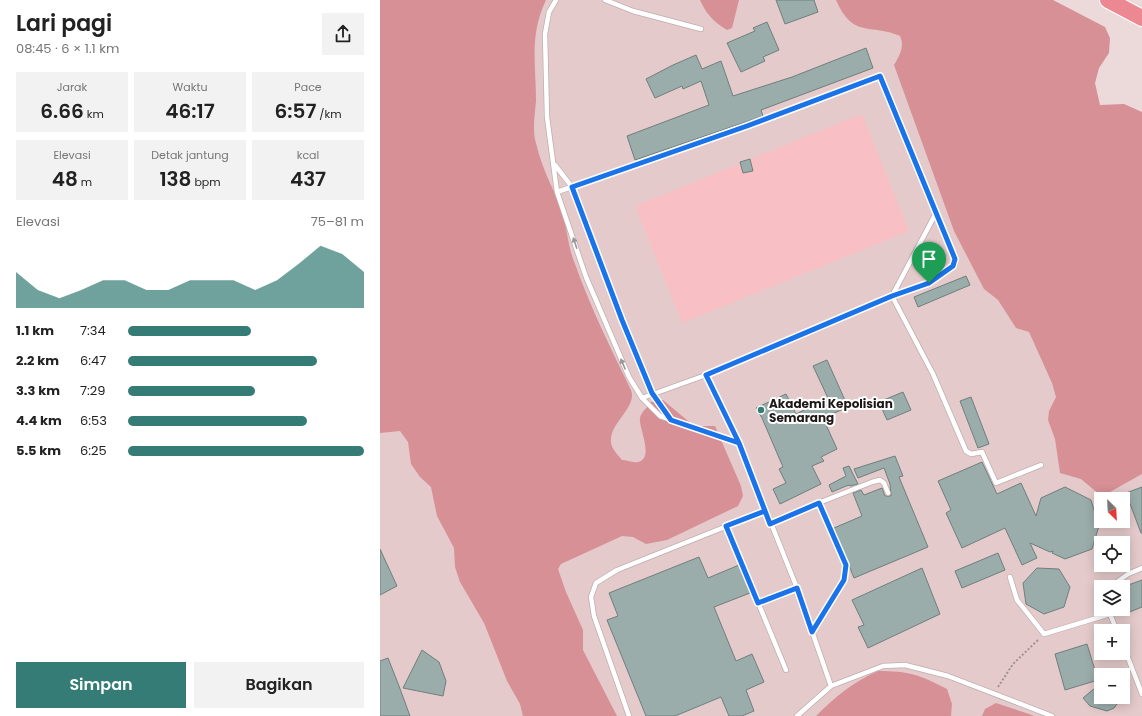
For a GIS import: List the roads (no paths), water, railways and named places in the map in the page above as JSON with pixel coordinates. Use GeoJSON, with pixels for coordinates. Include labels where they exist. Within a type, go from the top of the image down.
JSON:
{"type":"FeatureCollection","features":[{"type":"Feature","properties":{"kind":"highway"},"geometry":{"type":"LineString","coordinates":[[1108,0],[1142,18]]}},
{"type":"Feature","properties":{"kind":"lane"},"geometry":{"type":"LineString","coordinates":[[556,0],[549,12],[544,34],[547,117],[555,165],[557,192],[586,276],[629,377],[642,398],[660,416],[739,443]]}},
{"type":"Feature","properties":{"kind":"lane"},"geometry":{"type":"LineString","coordinates":[[605,0],[633,11],[701,29]]}},
{"type":"Feature","properties":{"kind":"lane"},"geometry":{"type":"LineString","coordinates":[[557,192],[747,126],[880,76],[955,259],[955,264],[929,283],[892,296],[706,375],[652,393],[642,398]]}},
{"type":"Feature","properties":{"kind":"lane"},"geometry":{"type":"LineString","coordinates":[[555,165],[572,187],[622,320],[652,393],[671,420]]}},
{"type":"Feature","properties":{"kind":"lane"},"geometry":{"type":"LineString","coordinates":[[892,296],[936,213]]}},
{"type":"Feature","properties":{"kind":"lane"},"geometry":{"type":"LineString","coordinates":[[892,296],[933,374],[966,451],[971,454],[982,452],[996,484],[1041,465]]}},
{"type":"Feature","properties":{"kind":"lane"},"geometry":{"type":"LineString","coordinates":[[706,375],[739,443],[770,524],[797,588],[831,686]]}},
{"type":"Feature","properties":{"kind":"lane"},"geometry":{"type":"LineString","coordinates":[[770,524],[819,503],[880,480],[884,483],[888,493]]}},
{"type":"Feature","properties":{"kind":"lane"},"geometry":{"type":"LineString","coordinates":[[812,632],[844,580],[846,565],[819,503]]}},
{"type":"Feature","properties":{"kind":"lane"},"geometry":{"type":"LineString","coordinates":[[629,716],[594,616],[590,597],[596,583],[617,570],[765,511]]}},
{"type":"Feature","properties":{"kind":"lane"},"geometry":{"type":"LineString","coordinates":[[726,526],[786,670]]}},
{"type":"Feature","properties":{"kind":"lane"},"geometry":{"type":"LineString","coordinates":[[1120,580],[1128,574],[1142,568]]}},
{"type":"Feature","properties":{"kind":"lane"},"geometry":{"type":"LineString","coordinates":[[1010,577],[1017,600],[1044,634],[1097,616]]}},
{"type":"Feature","properties":{"kind":"lane"},"geometry":{"type":"LineString","coordinates":[[758,603],[797,588]]}},
{"type":"Feature","properties":{"kind":"lane"},"geometry":{"type":"LineString","coordinates":[[1129,660],[1142,694]]}},
{"type":"Feature","properties":{"kind":"lane"},"geometry":{"type":"LineString","coordinates":[[797,716],[831,686],[882,666],[905,665],[948,676],[1052,716]]}},
{"type":"Feature","properties":{"kind":"place","name":"Akademi Kepolisian Semarang"},"geometry":{"type":"Point","coordinates":[761,410]}}]}
